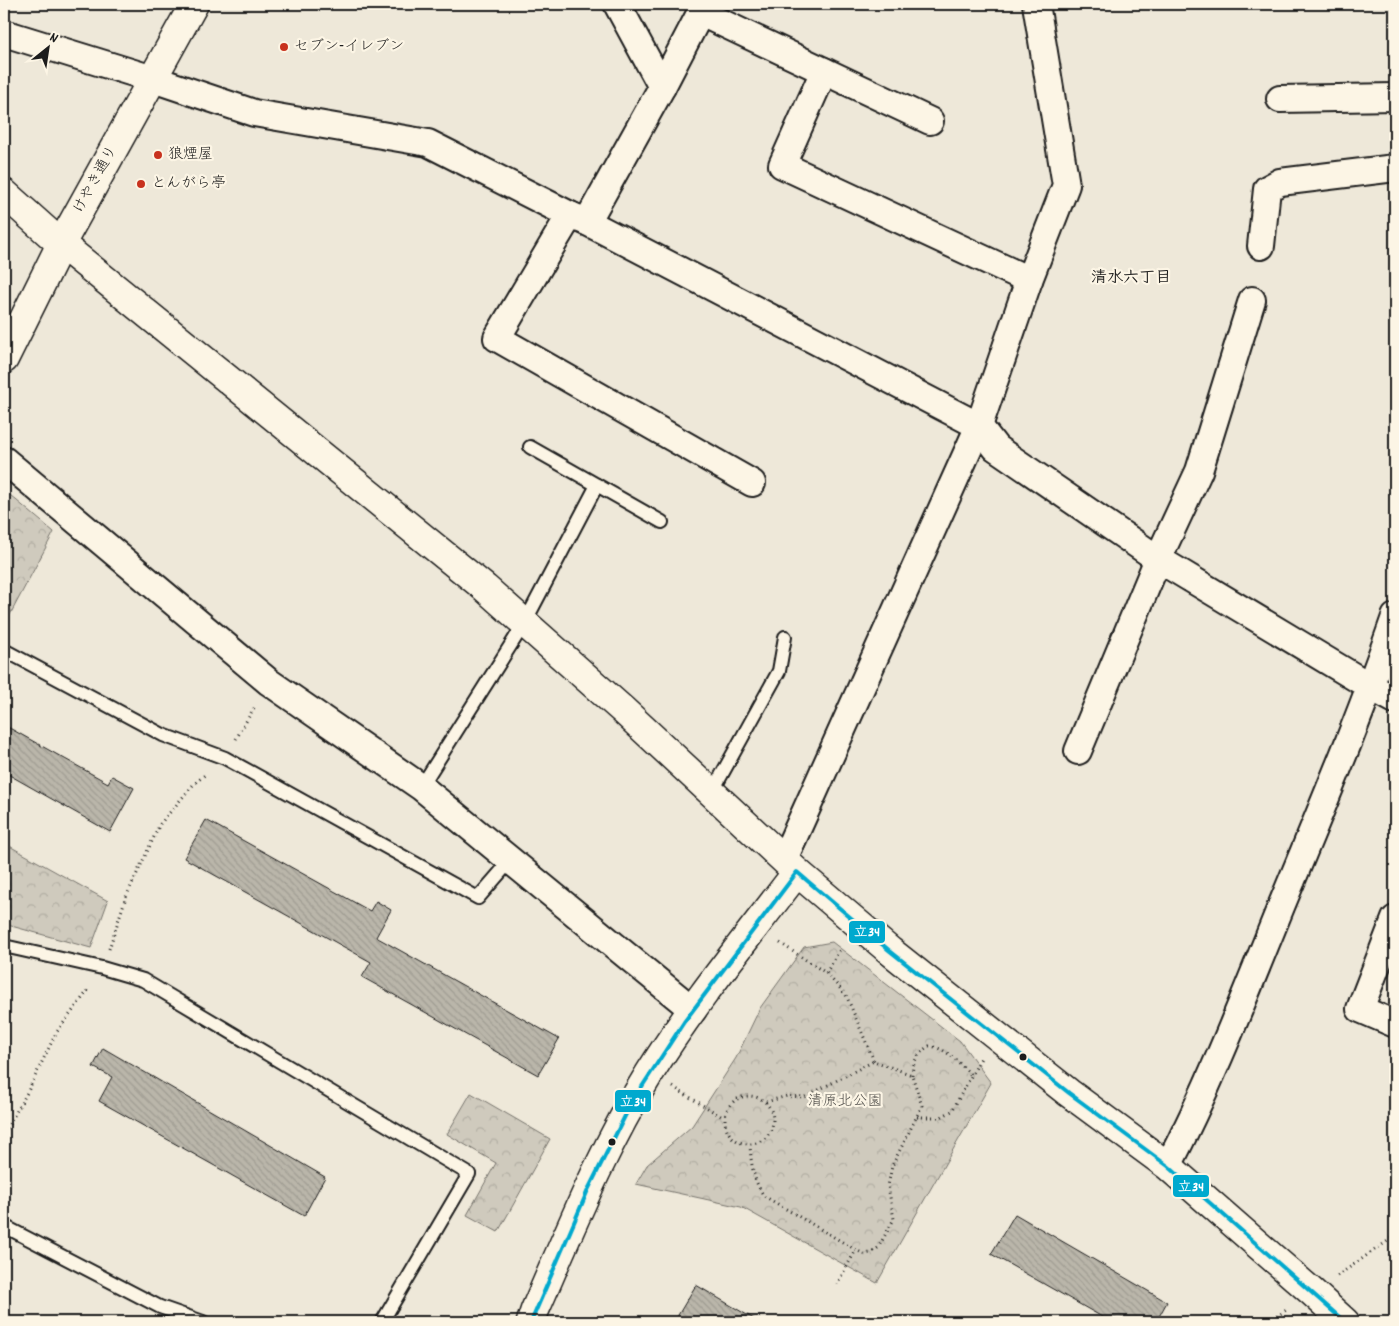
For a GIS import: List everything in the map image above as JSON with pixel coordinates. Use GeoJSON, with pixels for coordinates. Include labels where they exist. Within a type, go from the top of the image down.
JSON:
{"type":"FeatureCollection","features":[{"type":"Feature","properties":{"kind":"street","name":"けやき通り"},"geometry":{"type":"LineString","coordinates":[[4,360],[61,244],[194,4]]}},
{"type":"Feature","properties":{"kind":"street"},"geometry":{"type":"LineString","coordinates":[[617,4],[662,87]]}},
{"type":"Feature","properties":{"kind":"street"},"geometry":{"type":"LineString","coordinates":[[532,1322],[535,1310],[607,1149],[649,1073],[693,1010],[756,927],[791,865],[979,426],[1029,280],[1066,184],[1036,4]]}},
{"type":"Feature","properties":{"kind":"street"},"geometry":{"type":"LineString","coordinates":[[752,483],[498,338],[578,219],[662,87],[703,8],[824,71],[930,121]]}},
{"type":"Feature","properties":{"kind":"street"},"geometry":{"type":"LineString","coordinates":[[4,33],[153,79],[254,113],[428,143],[979,426],[996,448],[1158,559],[1395,700]]}},
{"type":"Feature","properties":{"kind":"street"},"geometry":{"type":"LineString","coordinates":[[824,71],[782,165],[1029,280]]}},
{"type":"Feature","properties":{"kind":"street"},"geometry":{"type":"LineString","coordinates":[[1280,99],[1395,97]]}},
{"type":"Feature","properties":{"kind":"street"},"geometry":{"type":"LineString","coordinates":[[1261,246],[1267,189],[1280,182],[1395,168]]}},
{"type":"Feature","properties":{"kind":"street"},"geometry":{"type":"LineString","coordinates":[[4,193],[61,244],[485,588],[624,711],[791,865],[890,951],[1069,1093],[1168,1166],[1345,1322]]}},
{"type":"Feature","properties":{"kind":"street"},"geometry":{"type":"LineString","coordinates":[[1078,751],[1158,559],[1199,470],[1252,300]]}},
{"type":"Feature","properties":{"kind":"street"},"geometry":{"type":"LineString","coordinates":[[4,460],[269,682],[421,787],[693,1010]]}},
{"type":"Feature","properties":{"kind":"street"},"geometry":{"type":"LineString","coordinates":[[1168,1166],[1191,1123],[1371,687],[1395,617]]}},
{"type":"Feature","properties":{"kind":"street"},"geometry":{"type":"LineString","coordinates":[[1395,919],[1360,1009],[1395,1024]]}},
{"type":"Feature","properties":{"kind":"lane"},"geometry":{"type":"LineString","coordinates":[[530,447],[662,522]]}},
{"type":"Feature","properties":{"kind":"lane"},"geometry":{"type":"LineString","coordinates":[[421,787],[524,624],[597,485]]}},
{"type":"Feature","properties":{"kind":"lane"},"geometry":{"type":"LineString","coordinates":[[712,792],[779,671],[785,637]]}},
{"type":"Feature","properties":{"kind":"lane"},"geometry":{"type":"LineString","coordinates":[[4,650],[163,735],[225,758],[478,898],[511,860]]}},
{"type":"Feature","properties":{"kind":"lane"},"geometry":{"type":"LineString","coordinates":[[4,946],[102,968],[144,980],[469,1174],[382,1322]]}},
{"type":"Feature","properties":{"kind":"lane"},"geometry":{"type":"LineString","coordinates":[[4,1226],[160,1306],[203,1322]]}},
{"type":"Feature","properties":{"kind":"path"},"geometry":{"type":"LineString","coordinates":[[4,1133],[28,1091],[56,1033],[95,982],[102,968],[126,897],[160,824],[194,784],[225,758],[269,682]]}},
{"type":"Feature","properties":{"kind":"path"},"geometry":{"type":"LineString","coordinates":[[826,973],[857,922]]}},
{"type":"Feature","properties":{"kind":"path"},"geometry":{"type":"LineString","coordinates":[[756,927],[826,973],[846,995],[874,1061]]}},
{"type":"Feature","properties":{"kind":"path"},"geometry":{"type":"LineString","coordinates":[[917,1117],[942,1117],[952,1111],[994,1033]]}},
{"type":"Feature","properties":{"kind":"path"},"geometry":{"type":"LineString","coordinates":[[750,1144],[751,1168],[757,1186],[764,1196],[856,1250],[864,1254],[871,1253],[878,1248],[894,1219],[888,1186],[892,1166],[922,1106],[912,1074],[913,1065],[919,1052],[929,1046],[939,1047],[954,1058],[971,1076]]}},
{"type":"Feature","properties":{"kind":"path"},"geometry":{"type":"LineString","coordinates":[[766,1102],[787,1096],[805,1097],[874,1061],[912,1074]]}},
{"type":"Feature","properties":{"kind":"path"},"geometry":{"type":"LineString","coordinates":[[649,1073],[724,1118]]}},
{"type":"Feature","properties":{"kind":"path"},"geometry":{"type":"LineString","coordinates":[[752,1095],[766,1102],[771,1109],[773,1124],[765,1138],[758,1143],[750,1144],[734,1139],[728,1133],[724,1118],[730,1103],[737,1098],[752,1095]]}},
{"type":"Feature","properties":{"kind":"path"},"geometry":{"type":"LineString","coordinates":[[1312,1292],[1395,1236]]}},
{"type":"Feature","properties":{"kind":"path"},"geometry":{"type":"LineString","coordinates":[[836,1284],[856,1250]]}},
{"type":"Feature","properties":{"kind":"green space"},"geometry":{"type":"Polygon","coordinates":[[[4,490],[54,532],[4,626],[4,490]]]}},
{"type":"Feature","properties":{"kind":"green space"},"geometry":{"type":"Polygon","coordinates":[[[4,843],[108,901],[91,948],[4,924],[4,843]]]}},
{"type":"Feature","properties":{"kind":"green space","name":"清原北公園"},"geometry":{"type":"Polygon","coordinates":[[[832,942],[960,1041],[991,1083],[877,1283],[741,1207],[636,1184],[647,1165],[692,1126],[736,1058],[760,1008],[804,947],[832,942]]]}},
{"type":"Feature","properties":{"kind":"green space"},"geometry":{"type":"Polygon","coordinates":[[[471,1093],[550,1139],[498,1232],[467,1215],[496,1163],[447,1134],[471,1093]]]}},
{"type":"Feature","properties":{"kind":"building"},"geometry":{"type":"Polygon","coordinates":[[[4,725],[108,783],[112,776],[134,788],[110,832],[4,772],[4,725]]]}},
{"type":"Feature","properties":{"kind":"building"},"geometry":{"type":"Polygon","coordinates":[[[206,820],[370,911],[376,901],[391,910],[376,937],[559,1039],[538,1075],[362,977],[371,962],[184,858],[206,820]]]}},
{"type":"Feature","properties":{"kind":"building"},"geometry":{"type":"Polygon","coordinates":[[[103,1048],[325,1177],[304,1216],[99,1101],[112,1077],[93,1067],[103,1048]]]}},
{"type":"Feature","properties":{"kind":"building"},"geometry":{"type":"Polygon","coordinates":[[[1015,1214],[1167,1302],[1156,1322],[1111,1322],[991,1254],[1015,1214]]]}},
{"type":"Feature","properties":{"kind":"building"},"geometry":{"type":"Polygon","coordinates":[[[696,1285],[759,1322],[674,1322],[696,1285]]]}},
{"type":"Feature","properties":{"kind":"transit line","name":"立34"},"geometry":{"type":"LineString","coordinates":[[531,1322],[588,1190],[632,1102],[684,1022],[797,872],[890,951],[1069,1093],[1168,1166],[1345,1322]]}},
{"type":"Feature","properties":{"kind":"place","name":"セブン-イレブン"},"geometry":{"type":"Point","coordinates":[284,47]}},
{"type":"Feature","properties":{"kind":"place","name":"狼煙屋"},"geometry":{"type":"Point","coordinates":[158,155]}},
{"type":"Feature","properties":{"kind":"place","name":"とんがら亭"},"geometry":{"type":"Point","coordinates":[141,184]}},
{"type":"Feature","properties":{"kind":"district","name":"清水六丁目"},"geometry":{"type":"Point","coordinates":[1131,278]}}]}
